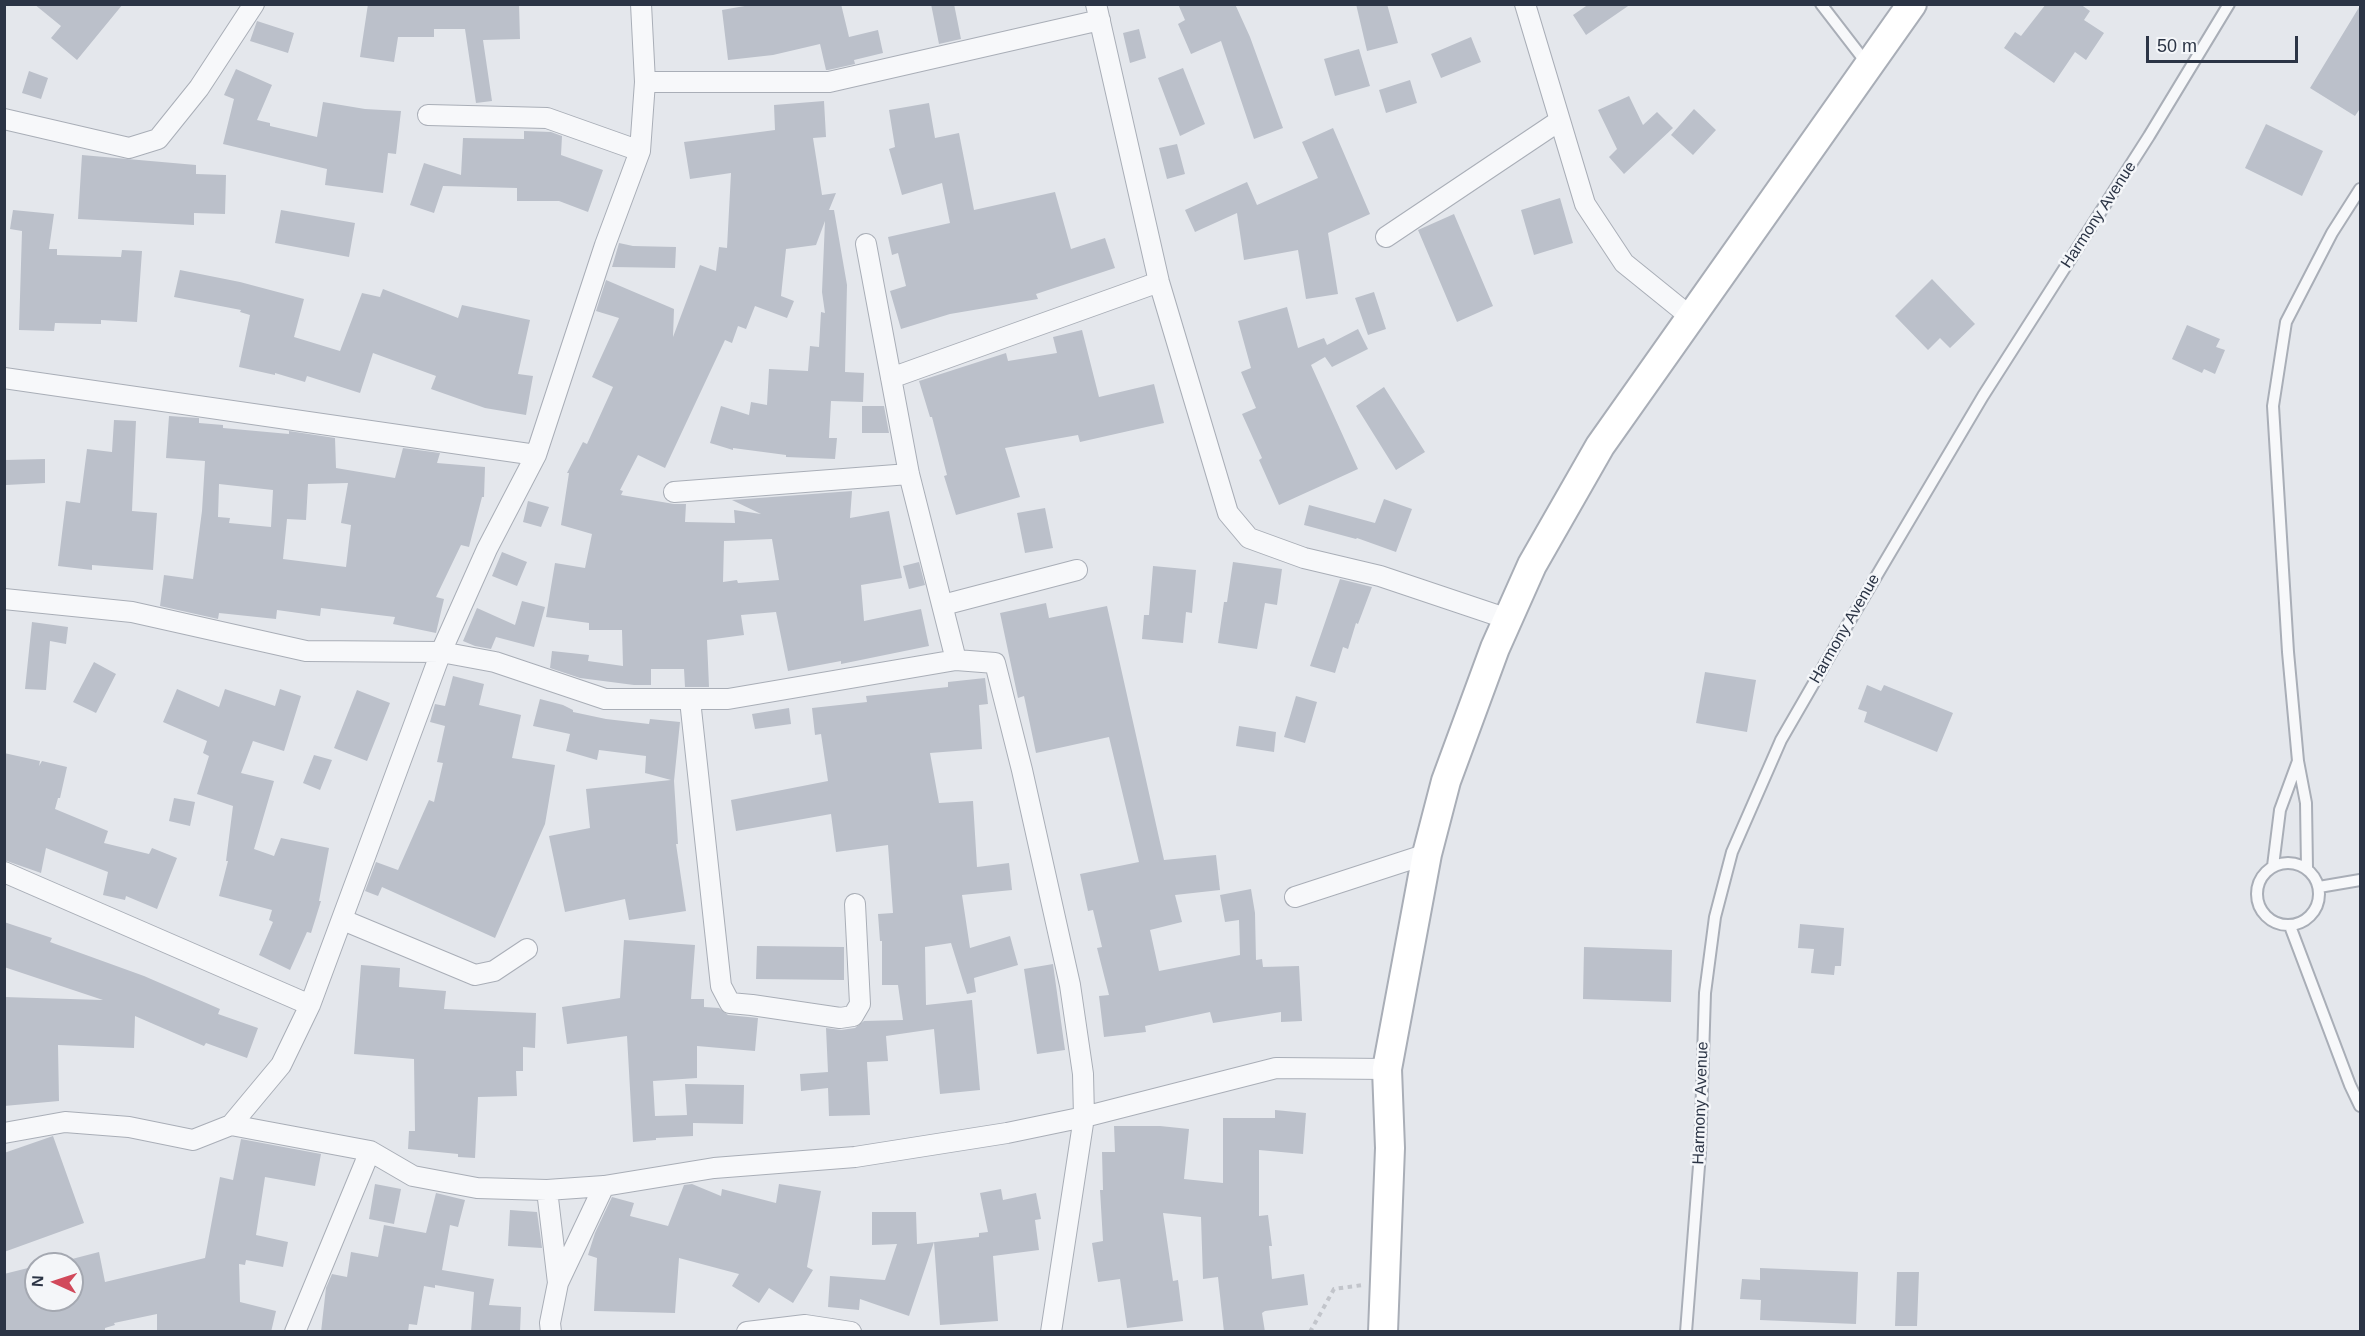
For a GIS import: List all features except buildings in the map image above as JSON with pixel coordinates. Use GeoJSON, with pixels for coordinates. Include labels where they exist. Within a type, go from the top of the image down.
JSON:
{"type":"FeatureCollection","features":[{"type":"Feature","properties":{"kind":"street"},"geometry":{"type":"LineString","coordinates":[[4,119],[129,148],[158,139],[200,88],[254,4]]}},
{"type":"Feature","properties":{"kind":"street"},"geometry":{"type":"LineString","coordinates":[[4,1133],[65,1122],[129,1127],[193,1140],[231,1125],[281,1065],[310,1005],[441,652],[487,549],[536,455],[605,245],[640,151],[645,82],[641,4]]}},
{"type":"Feature","properties":{"kind":"street"},"geometry":{"type":"LineString","coordinates":[[1525,4],[1585,204],[1624,263],[1692,318]]}},
{"type":"Feature","properties":{"kind":"street"},"geometry":{"type":"LineString","coordinates":[[1383,1332],[1390,1148],[1387,1069],[1427,854],[1446,781],[1508,619],[1532,565],[1600,446],[1912,4]]}},
{"type":"Feature","properties":{"kind":"street"},"geometry":{"type":"LineString","coordinates":[[645,82],[829,82],[1098,12],[1159,282],[1228,513],[1250,538],[1304,558],[1380,576],[1508,619]]}},
{"type":"Feature","properties":{"kind":"street"},"geometry":{"type":"LineString","coordinates":[[428,115],[547,118],[640,151]]}},
{"type":"Feature","properties":{"kind":"street"},"geometry":{"type":"LineString","coordinates":[[1386,237],[1559,122]]}},
{"type":"Feature","properties":{"kind":"street"},"geometry":{"type":"LineString","coordinates":[[866,244],[909,474],[956,660]]}},
{"type":"Feature","properties":{"kind":"street"},"geometry":{"type":"LineString","coordinates":[[891,378],[1159,282]]}},
{"type":"Feature","properties":{"kind":"street"},"geometry":{"type":"LineString","coordinates":[[4,378],[536,455]]}},
{"type":"Feature","properties":{"kind":"street"},"geometry":{"type":"LineString","coordinates":[[674,492],[909,474]]}},
{"type":"Feature","properties":{"kind":"street"},"geometry":{"type":"LineString","coordinates":[[943,605],[1077,570]]}},
{"type":"Feature","properties":{"kind":"street"},"geometry":{"type":"LineString","coordinates":[[4,599],[132,612],[306,651],[441,652],[495,662],[605,699],[728,699],[956,660],[995,663],[1022,770],[1070,985],[1083,1074],[1084,1117],[1051,1332]]}},
{"type":"Feature","properties":{"kind":"street"},"geometry":{"type":"LineString","coordinates":[[690,700],[721,986],[730,1004],[840,1018],[853,1016],[860,1004],[855,904]]}},
{"type":"Feature","properties":{"kind":"street"},"geometry":{"type":"LineString","coordinates":[[1295,897],[1427,854]]}},
{"type":"Feature","properties":{"kind":"street"},"geometry":{"type":"LineString","coordinates":[[4,873],[310,1005]]}},
{"type":"Feature","properties":{"kind":"street"},"geometry":{"type":"LineString","coordinates":[[342,920],[475,975],[494,971],[527,949]]}},
{"type":"Feature","properties":{"kind":"street"},"geometry":{"type":"LineString","coordinates":[[231,1125],[370,1152],[412,1176],[477,1188],[547,1191],[604,1186],[714,1167],[855,1156],[1007,1133],[1084,1117],[1276,1068],[1387,1069]]}},
{"type":"Feature","properties":{"kind":"street"},"geometry":{"type":"LineString","coordinates":[[295,1332],[370,1152]]}},
{"type":"Feature","properties":{"kind":"street"},"geometry":{"type":"LineString","coordinates":[[551,1332],[550,1323],[558,1283],[604,1186]]}},
{"type":"Feature","properties":{"kind":"street"},"geometry":{"type":"LineString","coordinates":[[547,1191],[558,1283]]}},
{"type":"Feature","properties":{"kind":"street"},"geometry":{"type":"LineString","coordinates":[[747,1332],[806,1324],[851,1332]]}},
{"type":"Feature","properties":{"kind":"lane"},"geometry":{"type":"LineString","coordinates":[[1821,4],[1868,66]]}},
{"type":"Feature","properties":{"kind":"lane","name":"Harmony Avenue"},"geometry":{"type":"LineString","coordinates":[[1686,1332],[1700,1153],[1705,993],[1715,917],[1732,852],[1781,740],[1848,624],[1983,396],[2149,136],[2229,4]]}},
{"type":"Feature","properties":{"kind":"lane"},"geometry":{"type":"LineString","coordinates":[[2307,868],[2306,803],[2298,761],[2288,652],[2273,406],[2286,322],[2332,233],[2361,189]]}},
{"type":"Feature","properties":{"kind":"lane"},"geometry":{"type":"LineString","coordinates":[[2273,866],[2280,810],[2298,761]]}},
{"type":"Feature","properties":{"kind":"lane"},"geometry":{"type":"LineString","coordinates":[[2284,862],[2296,863],[2307,868],[2315,876],[2319,887],[2313,913],[2302,923],[2290,926],[2278,924],[2267,918],[2260,909],[2256,897],[2263,874],[2273,866],[2284,862]]}},
{"type":"Feature","properties":{"kind":"lane"},"geometry":{"type":"LineString","coordinates":[[2319,887],[2361,880]]}},
{"type":"Feature","properties":{"kind":"lane"},"geometry":{"type":"LineString","coordinates":[[2290,926],[2350,1085],[2361,1106]]}},
{"type":"Feature","properties":{"kind":"path"},"geometry":{"type":"LineString","coordinates":[[1310,1332],[1334,1289],[1386,1282]]}}]}
